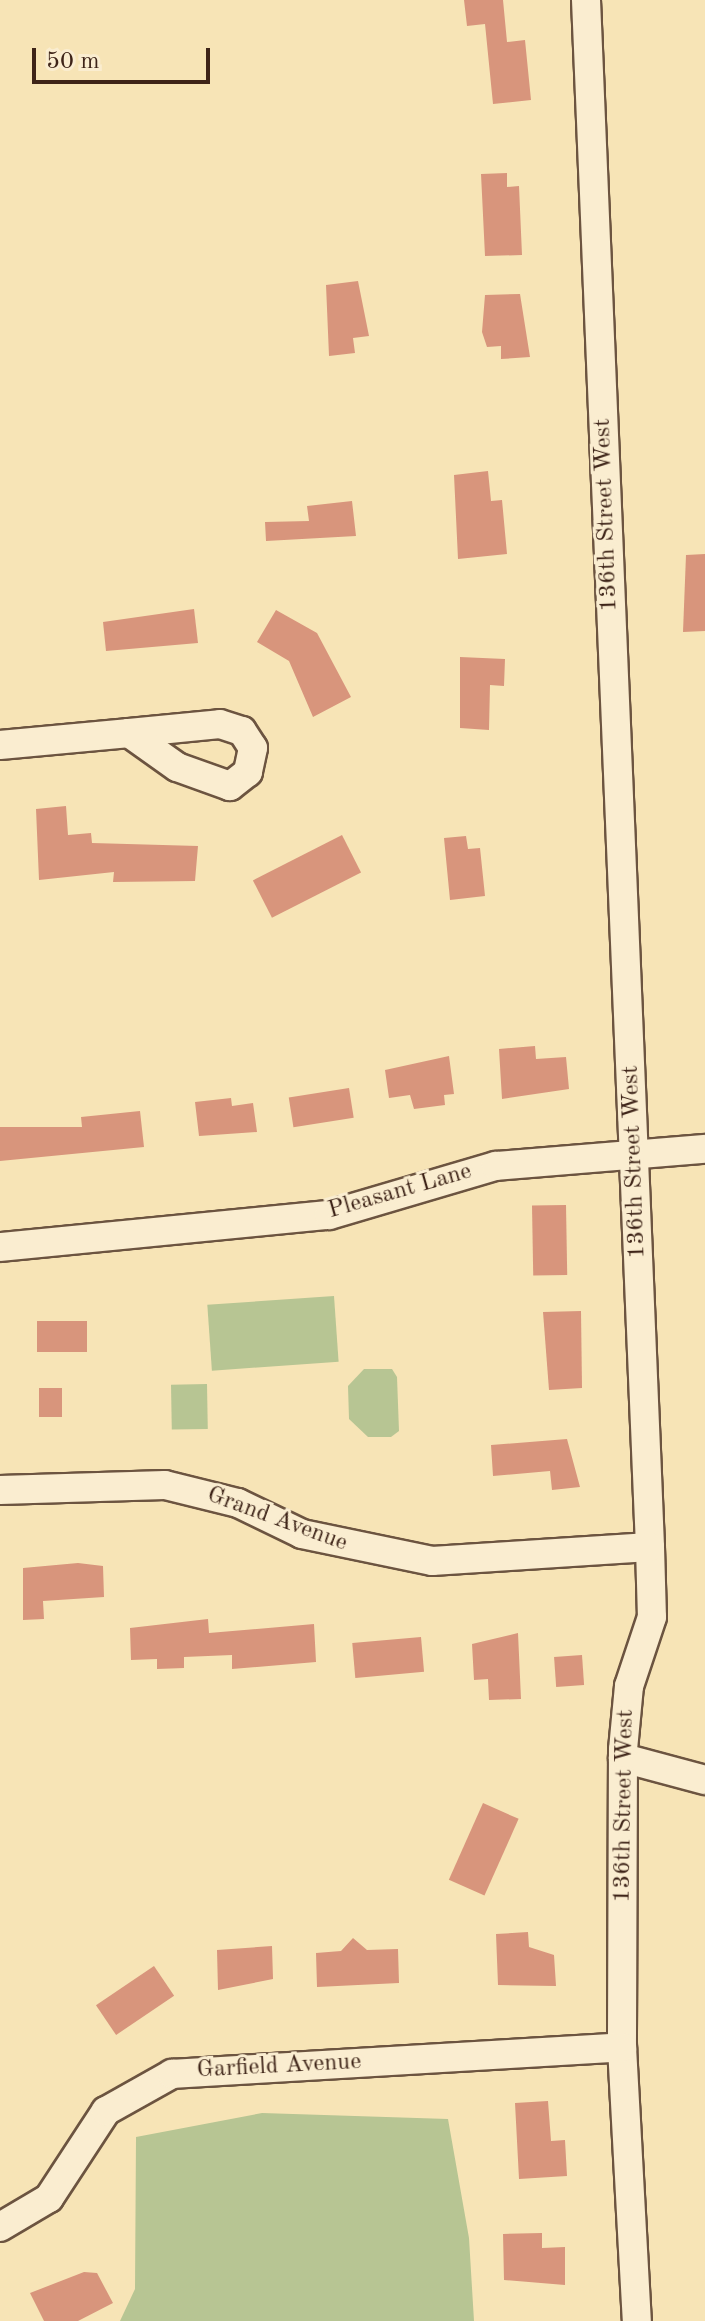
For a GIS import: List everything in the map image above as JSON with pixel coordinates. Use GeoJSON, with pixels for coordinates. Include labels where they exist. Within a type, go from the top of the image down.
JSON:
{"type":"FeatureCollection","features":[{"type":"Feature","properties":{"kind":"street","name":"136th Street West"},"geometry":{"type":"LineString","coordinates":[[586,0],[652,1617],[629,1686],[623,1758],[622,2047],[637,2321]]}},
{"type":"Feature","properties":{"kind":"street"},"geometry":{"type":"LineString","coordinates":[[0,745],[129,733]]}},
{"type":"Feature","properties":{"kind":"street","name":"Pleasant Lane"},"geometry":{"type":"LineString","coordinates":[[0,1247],[329,1215],[496,1166],[634,1152],[705,1149]]}},
{"type":"Feature","properties":{"kind":"street","name":"Grand Avenue"},"geometry":{"type":"LineString","coordinates":[[0,1490],[165,1485],[238,1503],[302,1534],[432,1561],[650,1547]]}},
{"type":"Feature","properties":{"kind":"street"},"geometry":{"type":"LineString","coordinates":[[623,1758],[705,1780]]}},
{"type":"Feature","properties":{"kind":"street","name":"Garfield Avenue"},"geometry":{"type":"LineString","coordinates":[[0,2227],[49,2198],[106,2111],[172,2074],[622,2047]]}},
{"type":"Feature","properties":{"kind":"green space"},"geometry":{"type":"Polygon","coordinates":[[[334,1296],[339,1362],[212,1371],[207,1305],[334,1296]]]}},
{"type":"Feature","properties":{"kind":"green space"},"geometry":{"type":"Polygon","coordinates":[[[364,1369],[392,1369],[397,1377],[399,1431],[391,1437],[368,1437],[349,1419],[348,1386],[364,1369]]]}},
{"type":"Feature","properties":{"kind":"green space"},"geometry":{"type":"Polygon","coordinates":[[[207,1384],[208,1429],[172,1430],[171,1385],[207,1384]]]}},
{"type":"Feature","properties":{"kind":"green space"},"geometry":{"type":"Polygon","coordinates":[[[262,2113],[448,2119],[469,2238],[474,2321],[120,2321],[135,2289],[136,2137],[262,2113]]]}},
{"type":"Feature","properties":{"kind":"building"},"geometry":{"type":"Polygon","coordinates":[[[464,0],[503,0],[507,42],[525,40],[531,100],[493,104],[485,24],[467,26],[464,0]]]}},
{"type":"Feature","properties":{"kind":"building"},"geometry":{"type":"Polygon","coordinates":[[[507,173],[507,187],[519,186],[522,255],[485,256],[481,174],[507,173]]]}},
{"type":"Feature","properties":{"kind":"building"},"geometry":{"type":"Polygon","coordinates":[[[358,281],[369,336],[353,338],[355,353],[329,356],[326,285],[358,281]]]}},
{"type":"Feature","properties":{"kind":"building"},"geometry":{"type":"Polygon","coordinates":[[[520,294],[530,357],[501,359],[501,346],[487,347],[482,332],[485,295],[520,294]]]}},
{"type":"Feature","properties":{"kind":"building"},"geometry":{"type":"Polygon","coordinates":[[[488,471],[491,501],[502,500],[507,554],[458,559],[454,475],[488,471]]]}},
{"type":"Feature","properties":{"kind":"building"},"geometry":{"type":"Polygon","coordinates":[[[352,501],[356,536],[266,541],[265,522],[309,521],[307,506],[352,501]]]}},
{"type":"Feature","properties":{"kind":"building"},"geometry":{"type":"Polygon","coordinates":[[[705,554],[705,631],[683,632],[686,555],[705,554]]]}},
{"type":"Feature","properties":{"kind":"building"},"geometry":{"type":"Polygon","coordinates":[[[194,609],[198,643],[106,651],[103,622],[194,609]]]}},
{"type":"Feature","properties":{"kind":"building"},"geometry":{"type":"Polygon","coordinates":[[[276,610],[317,633],[351,697],[313,717],[289,661],[257,642],[276,610]]]}},
{"type":"Feature","properties":{"kind":"building"},"geometry":{"type":"Polygon","coordinates":[[[460,657],[505,659],[504,686],[490,685],[489,730],[460,728],[460,657]]]}},
{"type":"Feature","properties":{"kind":"building"},"geometry":{"type":"Polygon","coordinates":[[[66,806],[68,835],[91,833],[92,843],[198,846],[195,881],[113,882],[114,872],[39,880],[36,809],[66,806]]]}},
{"type":"Feature","properties":{"kind":"building"},"geometry":{"type":"Polygon","coordinates":[[[342,835],[361,872],[272,918],[253,880],[342,835]]]}},
{"type":"Feature","properties":{"kind":"building"},"geometry":{"type":"Polygon","coordinates":[[[466,836],[468,849],[480,848],[485,896],[450,900],[444,838],[466,836]]]}},
{"type":"Feature","properties":{"kind":"building"},"geometry":{"type":"Polygon","coordinates":[[[535,1046],[536,1059],[566,1057],[569,1089],[502,1099],[499,1049],[535,1046]]]}},
{"type":"Feature","properties":{"kind":"building"},"geometry":{"type":"Polygon","coordinates":[[[449,1056],[454,1094],[444,1095],[445,1105],[414,1109],[410,1095],[389,1098],[385,1070],[449,1056]]]}},
{"type":"Feature","properties":{"kind":"building"},"geometry":{"type":"Polygon","coordinates":[[[349,1088],[354,1118],[293,1127],[289,1098],[349,1088]]]}},
{"type":"Feature","properties":{"kind":"building"},"geometry":{"type":"Polygon","coordinates":[[[231,1098],[232,1106],[253,1103],[257,1132],[199,1136],[195,1102],[231,1098]]]}},
{"type":"Feature","properties":{"kind":"building"},"geometry":{"type":"Polygon","coordinates":[[[140,1111],[144,1147],[0,1161],[0,1127],[82,1127],[81,1117],[140,1111]]]}},
{"type":"Feature","properties":{"kind":"building"},"geometry":{"type":"Polygon","coordinates":[[[566,1205],[567,1275],[533,1276],[532,1206],[566,1205]]]}},
{"type":"Feature","properties":{"kind":"building"},"geometry":{"type":"Polygon","coordinates":[[[581,1311],[582,1388],[549,1390],[543,1312],[581,1311]]]}},
{"type":"Feature","properties":{"kind":"building"},"geometry":{"type":"Polygon","coordinates":[[[37,1321],[87,1321],[87,1352],[37,1352],[37,1321]]]}},
{"type":"Feature","properties":{"kind":"building"},"geometry":{"type":"Polygon","coordinates":[[[39,1388],[62,1388],[62,1417],[39,1417],[39,1388]]]}},
{"type":"Feature","properties":{"kind":"building"},"geometry":{"type":"Polygon","coordinates":[[[567,1439],[580,1487],[552,1490],[550,1471],[493,1476],[491,1445],[567,1439]]]}},
{"type":"Feature","properties":{"kind":"building"},"geometry":{"type":"Polygon","coordinates":[[[78,1563],[103,1566],[104,1597],[43,1601],[44,1619],[23,1620],[23,1568],[78,1563]]]}},
{"type":"Feature","properties":{"kind":"building"},"geometry":{"type":"Polygon","coordinates":[[[208,1619],[209,1633],[314,1624],[316,1662],[232,1669],[232,1655],[184,1657],[184,1668],[157,1669],[157,1659],[131,1660],[130,1628],[208,1619]]]}},
{"type":"Feature","properties":{"kind":"building"},"geometry":{"type":"Polygon","coordinates":[[[518,1633],[521,1699],[489,1700],[488,1679],[474,1680],[472,1644],[518,1633]]]}},
{"type":"Feature","properties":{"kind":"building"},"geometry":{"type":"Polygon","coordinates":[[[421,1637],[424,1672],[355,1678],[352,1643],[421,1637]]]}},
{"type":"Feature","properties":{"kind":"building"},"geometry":{"type":"Polygon","coordinates":[[[582,1655],[584,1685],[556,1687],[554,1657],[582,1655]]]}},
{"type":"Feature","properties":{"kind":"building"},"geometry":{"type":"Polygon","coordinates":[[[483,1803],[519,1819],[484,1896],[449,1880],[483,1803]]]}},
{"type":"Feature","properties":{"kind":"building"},"geometry":{"type":"Polygon","coordinates":[[[528,1932],[529,1947],[554,1955],[556,1986],[498,1985],[496,1934],[528,1932]]]}},
{"type":"Feature","properties":{"kind":"building"},"geometry":{"type":"Polygon","coordinates":[[[353,1938],[367,1950],[398,1949],[399,1983],[317,1987],[316,1953],[341,1951],[353,1938]]]}},
{"type":"Feature","properties":{"kind":"building"},"geometry":{"type":"Polygon","coordinates":[[[272,1946],[273,1979],[218,1990],[217,1950],[272,1946]]]}},
{"type":"Feature","properties":{"kind":"building"},"geometry":{"type":"Polygon","coordinates":[[[154,1966],[174,1996],[116,2035],[96,2005],[154,1966]]]}},
{"type":"Feature","properties":{"kind":"building"},"geometry":{"type":"Polygon","coordinates":[[[548,2101],[551,2141],[565,2140],[567,2176],[519,2179],[515,2103],[548,2101]]]}},
{"type":"Feature","properties":{"kind":"building"},"geometry":{"type":"Polygon","coordinates":[[[542,2233],[542,2248],[565,2247],[565,2285],[504,2280],[503,2234],[542,2233]]]}},
{"type":"Feature","properties":{"kind":"building"},"geometry":{"type":"Polygon","coordinates":[[[84,2272],[97,2273],[113,2303],[78,2321],[44,2321],[30,2293],[84,2272]]]}}]}
